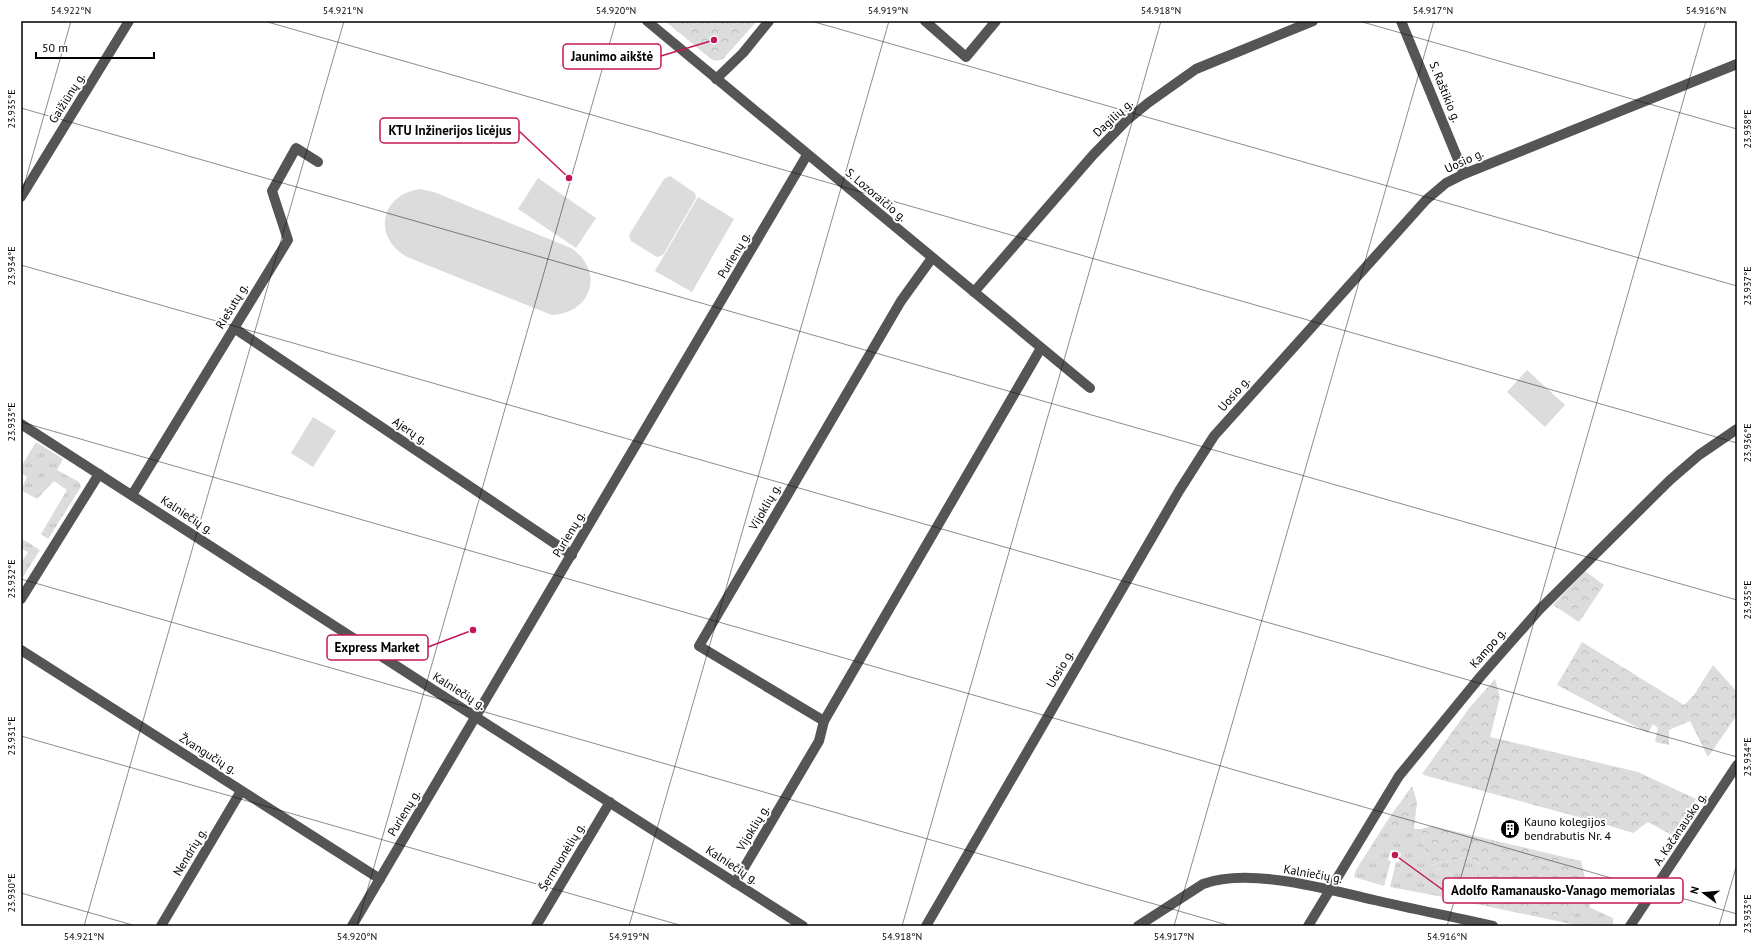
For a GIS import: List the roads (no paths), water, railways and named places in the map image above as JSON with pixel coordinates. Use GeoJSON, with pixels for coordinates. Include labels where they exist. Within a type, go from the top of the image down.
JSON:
{"type":"FeatureCollection","features":[{"type":"Feature","properties":{"kind":"street","name":"Gaižiūnų g."},"geometry":{"type":"LineString","coordinates":[[23,190],[129,21]]}},
{"type":"Feature","properties":{"kind":"street","name":"S. Lozoraičio g."},"geometry":{"type":"LineString","coordinates":[[647,21],[1090,388]]}},
{"type":"Feature","properties":{"kind":"street"},"geometry":{"type":"LineString","coordinates":[[716,79],[743,53],[769,21]]}},
{"type":"Feature","properties":{"kind":"street"},"geometry":{"type":"LineString","coordinates":[[924,21],[966,57],[996,21]]}},
{"type":"Feature","properties":{"kind":"street","name":"Dagilių g."},"geometry":{"type":"LineString","coordinates":[[974,292],[1093,155],[1126,121],[1148,103],[1196,69],[1313,21]]}},
{"type":"Feature","properties":{"kind":"street","name":"S. Raštikio g."},"geometry":{"type":"LineString","coordinates":[[1401,21],[1464,174]]}},
{"type":"Feature","properties":{"kind":"street","name":"Uosio g."},"geometry":{"type":"LineString","coordinates":[[926,926],[1183,484],[1214,436],[1426,200],[1446,183],[1464,174],[1737,64]]}},
{"type":"Feature","properties":{"kind":"street","name":"Riešutų g."},"geometry":{"type":"LineString","coordinates":[[132,495],[288,240],[272,191],[296,148],[318,162]]}},
{"type":"Feature","properties":{"kind":"street","name":"Purienų g."},"geometry":{"type":"LineString","coordinates":[[352,926],[807,155]]}},
{"type":"Feature","properties":{"kind":"street","name":"Vijoklių g."},"geometry":{"type":"LineString","coordinates":[[824,721],[699,646],[901,301],[932,258]]}},
{"type":"Feature","properties":{"kind":"street","name":"Ajerų g."},"geometry":{"type":"LineString","coordinates":[[234,328],[572,555]]}},
{"type":"Feature","properties":{"kind":"street","name":"Vijoklių g."},"geometry":{"type":"LineString","coordinates":[[735,883],[819,741],[824,721],[1041,348]]}},
{"type":"Feature","properties":{"kind":"street","name":"Kalniečių g."},"geometry":{"type":"LineString","coordinates":[[21,424],[799,925]]}},
{"type":"Feature","properties":{"kind":"street","name":"Kampo g."},"geometry":{"type":"LineString","coordinates":[[1308,926],[1399,776],[1481,676],[1534,615],[1582,565],[1670,480],[1699,455],[1737,429]]}},
{"type":"Feature","properties":{"kind":"street"},"geometry":{"type":"LineString","coordinates":[[21,599],[99,474]]}},
{"type":"Feature","properties":{"kind":"street","name":"Žvangučių g."},"geometry":{"type":"LineString","coordinates":[[21,650],[380,879]]}},
{"type":"Feature","properties":{"kind":"street","name":"A. Kačanausko g."},"geometry":{"type":"LineString","coordinates":[[1630,926],[1737,765]]}},
{"type":"Feature","properties":{"kind":"street","name":"Nendrių g."},"geometry":{"type":"LineString","coordinates":[[161,926],[242,791]]}},
{"type":"Feature","properties":{"kind":"street","name":"Šermuonėlių g."},"geometry":{"type":"LineString","coordinates":[[536,926],[610,802]]}},
{"type":"Feature","properties":{"kind":"street","name":"Kalniečių g."},"geometry":{"type":"LineString","coordinates":[[1138,926],[1192,890],[1215,879],[1243,877],[1329,890],[1481,925],[1493,926]]}},
{"type":"Feature","properties":{"kind":"place","name":"Jaunimo aikštė"},"geometry":{"type":"Point","coordinates":[714,40]}},
{"type":"Feature","properties":{"kind":"place","name":"KTU Inžinerijos licėjus"},"geometry":{"type":"Point","coordinates":[569,178]}},
{"type":"Feature","properties":{"kind":"place","name":"Express Market"},"geometry":{"type":"Point","coordinates":[473,630]}},
{"type":"Feature","properties":{"kind":"place","name":"Kauno kolegijos bendrabutis Nr. 4"},"geometry":{"type":"Point","coordinates":[1510,829]}},
{"type":"Feature","properties":{"kind":"place","name":"Adolfo Ramanausko-Vanago memorialas"},"geometry":{"type":"Point","coordinates":[1395,855]}}]}
